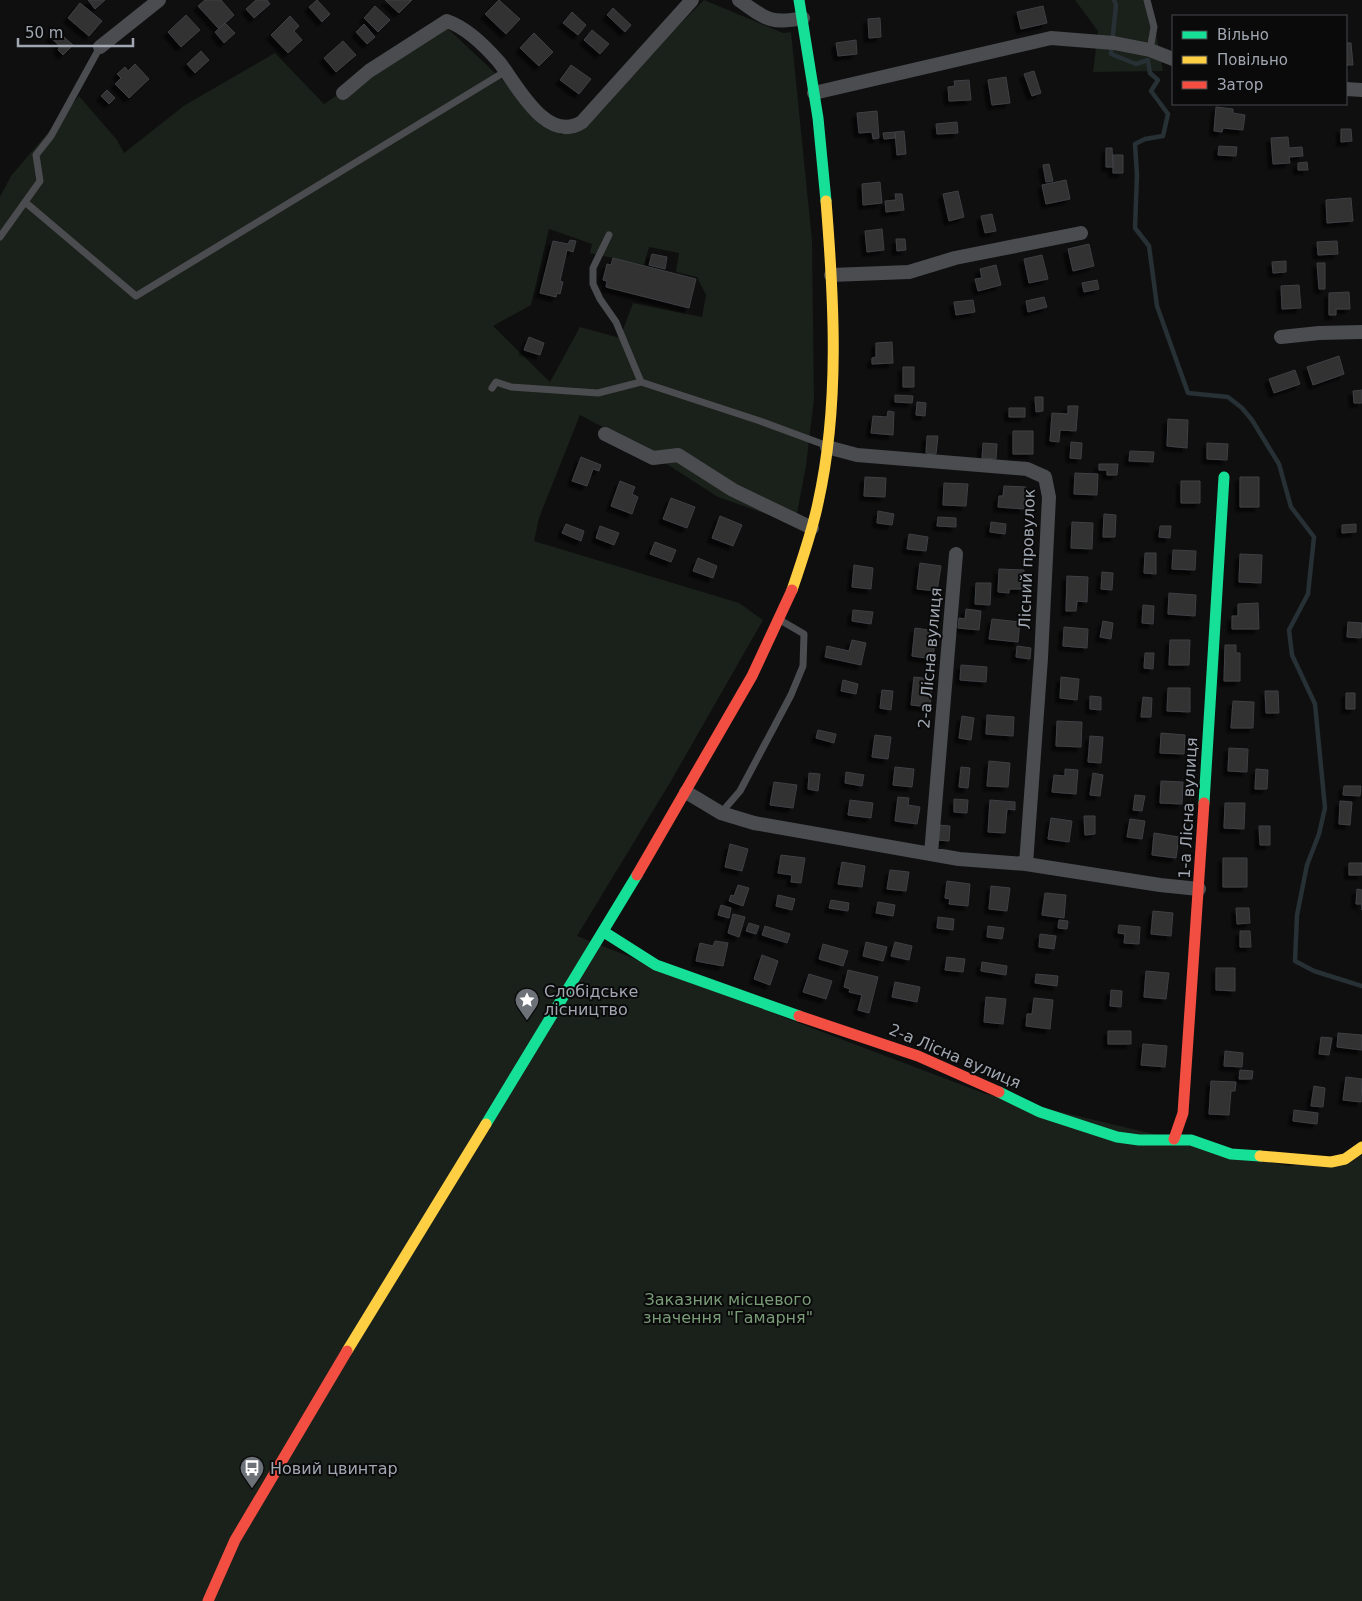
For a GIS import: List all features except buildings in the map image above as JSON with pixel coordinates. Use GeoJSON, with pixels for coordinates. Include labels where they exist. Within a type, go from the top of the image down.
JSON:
{"type":"FeatureCollection","features":[{"type":"Feature","properties":{"kind":"street"},"geometry":{"type":"LineString","coordinates":[[100,47],[159,0]]}},
{"type":"Feature","properties":{"kind":"street"},"geometry":{"type":"LineString","coordinates":[[343,94],[369,71],[448,22],[473,37],[506,71],[540,116],[563,126],[574,126],[582,122],[613,90],[692,0]]}},
{"type":"Feature","properties":{"kind":"street"},"geometry":{"type":"LineString","coordinates":[[739,0],[773,21],[781,22],[803,18]]}},
{"type":"Feature","properties":{"kind":"street"},"geometry":{"type":"LineString","coordinates":[[208,1601],[228,1554],[332,1376],[604,932],[740,701],[780,620],[812,528],[827,447],[832,395],[831,275],[823,163],[799,0]]}},
{"type":"Feature","properties":{"kind":"street"},"geometry":{"type":"LineString","coordinates":[[814,92],[1040,40],[1084,39],[1150,50],[1170,58]]}},
{"type":"Feature","properties":{"kind":"street"},"geometry":{"type":"LineString","coordinates":[[1347,89],[1362,90]]}},
{"type":"Feature","properties":{"kind":"street"},"geometry":{"type":"LineString","coordinates":[[831,275],[909,272],[955,258],[1081,233]]}},
{"type":"Feature","properties":{"kind":"street"},"geometry":{"type":"LineString","coordinates":[[1281,336],[1362,332]]}},
{"type":"Feature","properties":{"kind":"street"},"geometry":{"type":"LineString","coordinates":[[605,434],[652,458],[678,455],[733,490],[812,528]]}},
{"type":"Feature","properties":{"kind":"street","name":"Лісний провулок"},"geometry":{"type":"LineString","coordinates":[[827,447],[857,455],[1027,469],[1042,473],[1047,480],[1048,518],[1041,658],[1026,864]]}},
{"type":"Feature","properties":{"kind":"street","name":"1-а Лісна вулиця"},"geometry":{"type":"LineString","coordinates":[[1174,1139],[1183,1113],[1199,889],[1224,477]]}},
{"type":"Feature","properties":{"kind":"street","name":"2-а Лісна вулиця"},"geometry":{"type":"LineString","coordinates":[[931,854],[956,554]]}},
{"type":"Feature","properties":{"kind":"street"},"geometry":{"type":"LineString","coordinates":[[686,792],[721,813],[754,823],[931,854],[999,864],[1026,864],[1160,886],[1199,889]]}},
{"type":"Feature","properties":{"kind":"street","name":"2-а Лісна вулиця"},"geometry":{"type":"LineString","coordinates":[[604,932],[656,965],[729,993],[918,1056],[971,1078],[1040,1112],[1127,1140],[1174,1139],[1194,1141],[1231,1154],[1306,1160],[1340,1161],[1362,1147]]}},
{"type":"Feature","properties":{"kind":"lane"},"geometry":{"type":"LineString","coordinates":[[1148,0],[1154,27],[1150,50]]}},
{"type":"Feature","properties":{"kind":"lane"},"geometry":{"type":"LineString","coordinates":[[0,237],[40,181],[36,154],[51,136],[100,47]]}},
{"type":"Feature","properties":{"kind":"lane"},"geometry":{"type":"LineString","coordinates":[[25,202],[136,296],[506,71]]}},
{"type":"Feature","properties":{"kind":"lane"},"geometry":{"type":"LineString","coordinates":[[609,234],[596,259],[592,277],[596,292],[616,322],[641,382]]}},
{"type":"Feature","properties":{"kind":"lane"},"geometry":{"type":"LineString","coordinates":[[492,388],[496,382],[511,387],[598,393],[641,382],[827,447]]}},
{"type":"Feature","properties":{"kind":"lane"},"geometry":{"type":"LineString","coordinates":[[721,813],[740,791],[791,695],[803,666],[804,634],[780,620]]}},
{"type":"Feature","properties":{"kind":"green space","name":"Заказник місцевого значення \"Гамарня\""},"geometry":{"type":"Polygon","coordinates":[[[704,0],[783,33],[791,32],[812,240],[814,399],[806,466],[795,524],[718,497],[637,445],[580,415],[539,518],[534,541],[739,603],[763,620],[671,781],[577,936],[986,1094],[1288,1166],[1362,1155],[1362,1601],[0,1601],[0,197],[11,176],[79,96],[117,140],[124,153],[185,105],[275,53],[324,104],[443,24],[561,135],[582,122],[704,0]],[[549,229],[531,305],[493,326],[550,382],[580,327],[620,338],[633,303],[702,317],[706,295],[697,277],[676,272],[679,253],[649,247],[644,265],[590,253],[592,244],[549,229]]]}},
{"type":"Feature","properties":{"kind":"green space"},"geometry":{"type":"Polygon","coordinates":[[[1075,0],[1150,0],[1163,71],[1093,72],[1098,31],[1075,0]]]}},
{"type":"Feature","properties":{"kind":"waterway"},"geometry":{"type":"LineString","coordinates":[[1114,0],[1116,5],[1111,54],[1136,64],[1148,60],[1150,73],[1158,80],[1151,91],[1168,114],[1163,136],[1145,139],[1135,144],[1137,175],[1135,228],[1149,246],[1157,306],[1188,393],[1228,397],[1242,408],[1252,420],[1279,464],[1291,507],[1314,537],[1308,594],[1289,630],[1292,655],[1315,704],[1325,808],[1319,834],[1307,865],[1297,915],[1295,961],[1314,971],[1362,986]]}},
{"type":"Feature","properties":{"kind":"traffic: fast"},"geometry":{"type":"LineString","coordinates":[[799,0],[818,118],[826,201]]}},
{"type":"Feature","properties":{"kind":"traffic: fast"},"geometry":{"type":"LineString","coordinates":[[1204,803],[1224,477]]}},
{"type":"Feature","properties":{"kind":"traffic: fast"},"geometry":{"type":"LineString","coordinates":[[486,1124],[637,875]]}},
{"type":"Feature","properties":{"kind":"traffic: fast"},"geometry":{"type":"LineString","coordinates":[[604,932],[656,965],[799,1016]]}},
{"type":"Feature","properties":{"kind":"traffic: fast"},"geometry":{"type":"LineString","coordinates":[[999,1092],[1040,1112],[1117,1137],[1139,1140],[1191,1140],[1231,1154],[1260,1156]]}},
{"type":"Feature","properties":{"kind":"traffic: slow"},"geometry":{"type":"LineString","coordinates":[[792,590],[816,514],[830,428],[833,314],[826,201]]}},
{"type":"Feature","properties":{"kind":"traffic: slow"},"geometry":{"type":"LineString","coordinates":[[347,1351],[486,1124]]}},
{"type":"Feature","properties":{"kind":"traffic: slow"},"geometry":{"type":"LineString","coordinates":[[1260,1156],[1331,1162],[1345,1159],[1362,1147]]}},
{"type":"Feature","properties":{"kind":"traffic: jam"},"geometry":{"type":"LineString","coordinates":[[637,875],[752,676],[792,590]]}},
{"type":"Feature","properties":{"kind":"traffic: jam"},"geometry":{"type":"LineString","coordinates":[[1174,1139],[1183,1113],[1204,803]]}},
{"type":"Feature","properties":{"kind":"traffic: jam"},"geometry":{"type":"LineString","coordinates":[[799,1016],[918,1056],[999,1092]]}},
{"type":"Feature","properties":{"kind":"traffic: jam"},"geometry":{"type":"LineString","coordinates":[[208,1601],[235,1540],[347,1351]]}},
{"type":"Feature","properties":{"kind":"place","name":"Слобідське лісництво"},"geometry":{"type":"Point","coordinates":[527,1021]}},
{"type":"Feature","properties":{"kind":"place","name":"Новий цвинтар"},"geometry":{"type":"Point","coordinates":[252,1489]}}]}
